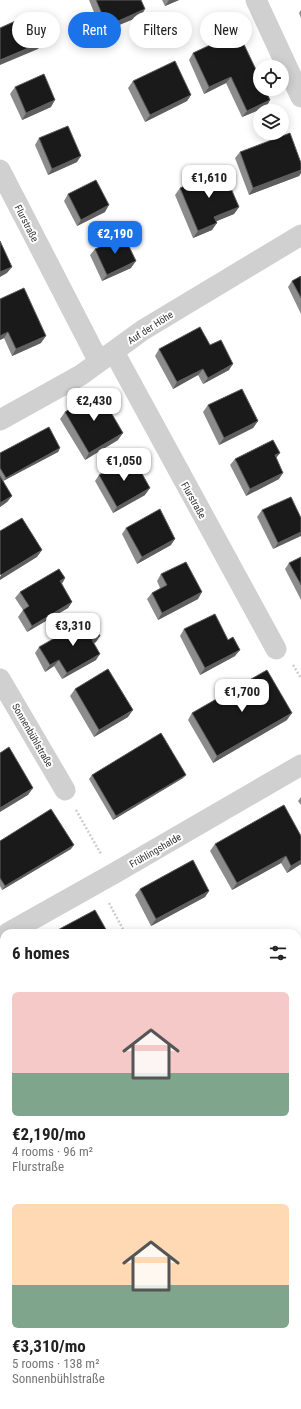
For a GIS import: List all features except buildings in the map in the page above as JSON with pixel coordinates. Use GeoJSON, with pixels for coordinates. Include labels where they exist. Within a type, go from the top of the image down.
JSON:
{"type":"FeatureCollection","features":[{"type":"Feature","properties":{"kind":"street"},"geometry":{"type":"LineString","coordinates":[[256,0],[301,97]]}},
{"type":"Feature","properties":{"kind":"street","name":"Flurstraße"},"geometry":{"type":"LineString","coordinates":[[0,170],[87,341],[106,357],[276,649]]}},
{"type":"Feature","properties":{"kind":"street","name":"Auf der Höhe"},"geometry":{"type":"LineString","coordinates":[[0,420],[81,375],[143,330],[301,235]]}},
{"type":"Feature","properties":{"kind":"street","name":"Sonnenbühlstraße"},"geometry":{"type":"LineString","coordinates":[[0,679],[65,790]]}},
{"type":"Feature","properties":{"kind":"street","name":"Frühlingshalde"},"geometry":{"type":"LineString","coordinates":[[15,929],[105,879],[301,765]]}},
{"type":"Feature","properties":{"kind":"path"},"geometry":{"type":"LineString","coordinates":[[65,790],[105,879],[124,929]]}}]}
